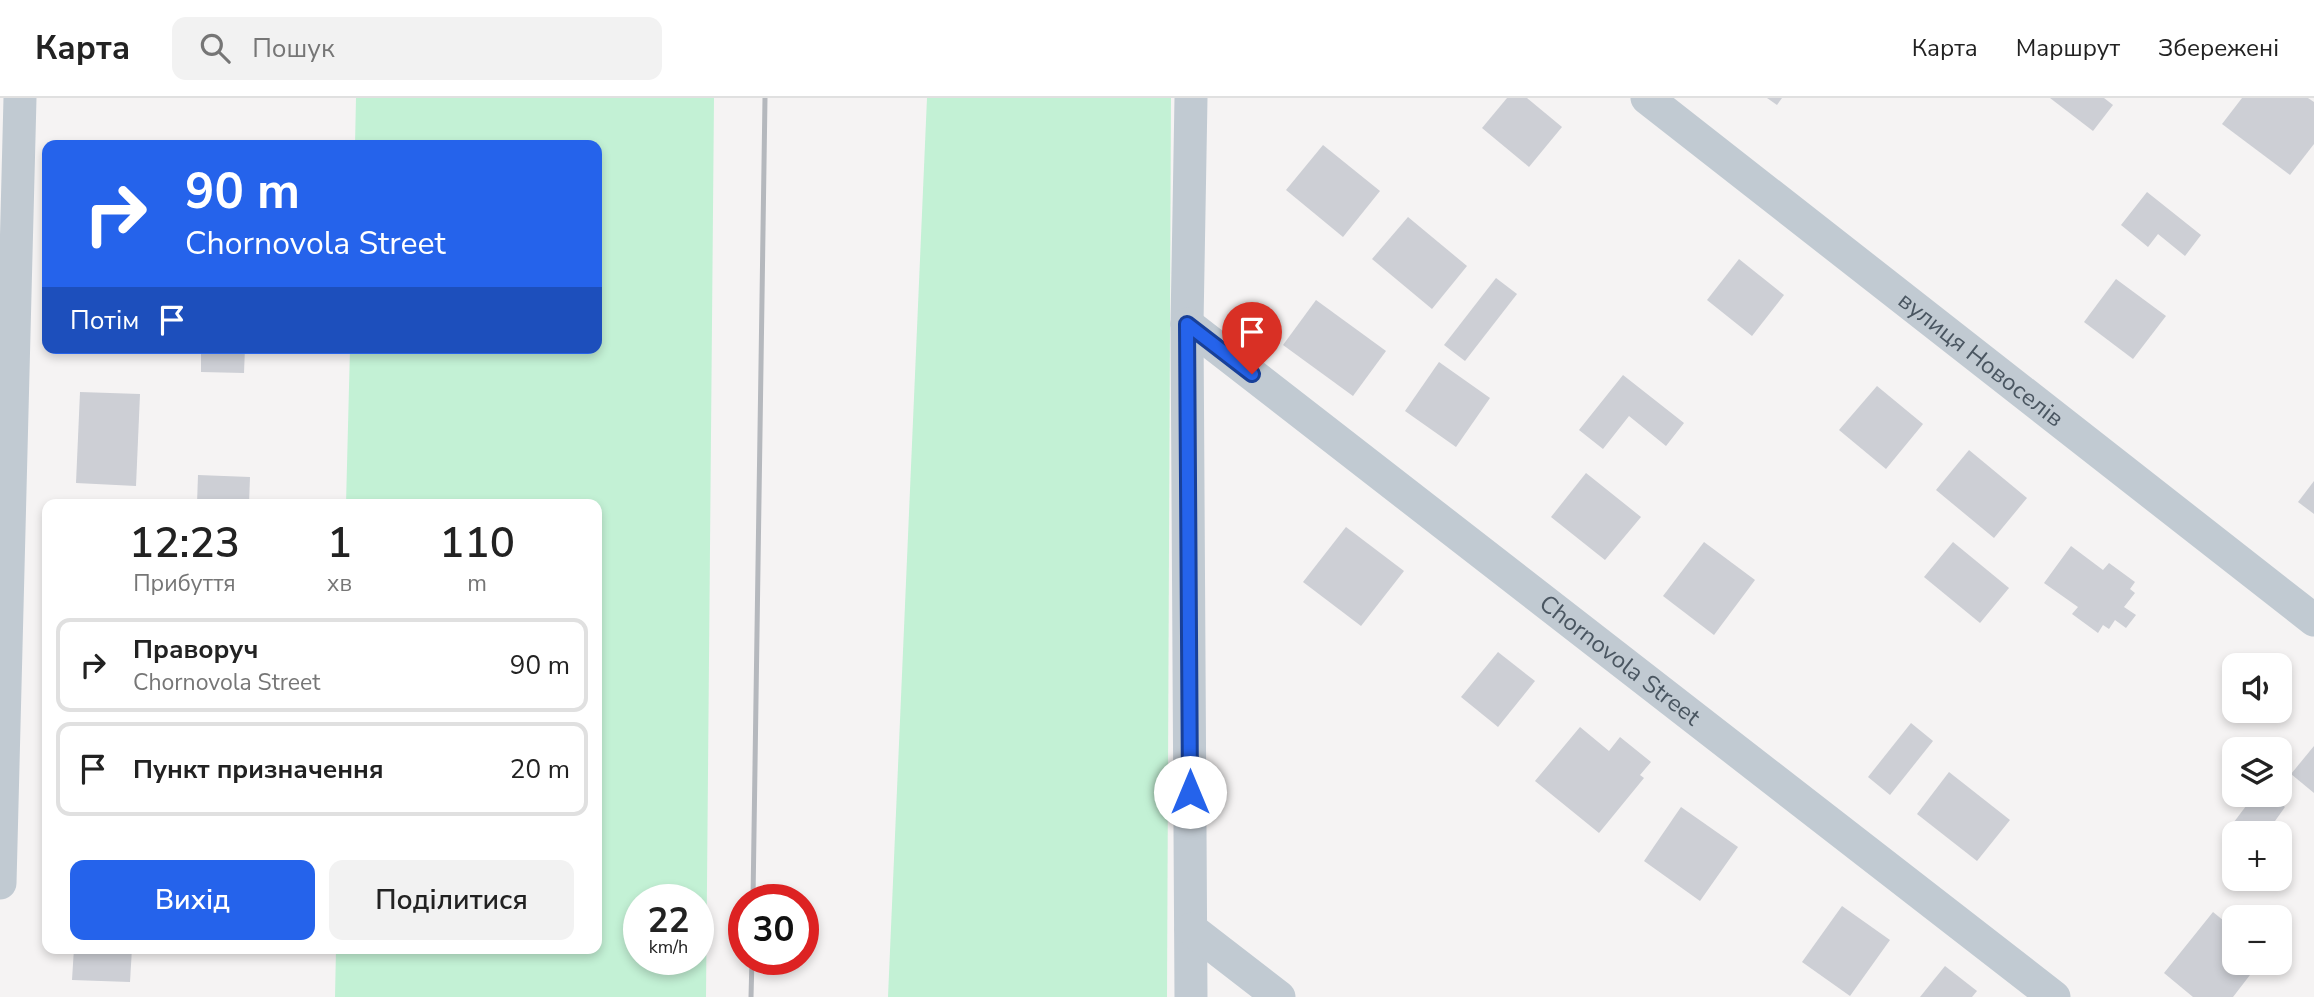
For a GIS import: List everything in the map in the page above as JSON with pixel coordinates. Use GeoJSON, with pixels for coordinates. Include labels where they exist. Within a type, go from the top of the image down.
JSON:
{"type":"FeatureCollection","features":[{"type":"Feature","properties":{"kind":"street"},"geometry":{"type":"LineString","coordinates":[[0,883],[20,98]]}},
{"type":"Feature","properties":{"kind":"street"},"geometry":{"type":"LineString","coordinates":[[1191,98],[1187,324],[1191,997]]}},
{"type":"Feature","properties":{"kind":"street","name":"вулиця Новоселів"},"geometry":{"type":"LineString","coordinates":[[1647,98],[2314,620]]}},
{"type":"Feature","properties":{"kind":"street","name":"Chornovola Street"},"geometry":{"type":"LineString","coordinates":[[1187,324],[2054,997]]}},
{"type":"Feature","properties":{"kind":"street"},"geometry":{"type":"LineString","coordinates":[[1191,929],[1279,997]]}},
{"type":"Feature","properties":{"kind":"green space"},"geometry":{"type":"Polygon","coordinates":[[[356,98],[714,98],[707,884],[623,884],[623,975],[706,975],[706,997],[335,997],[336,954],[602,954],[602,499],[346,499],[350,354],[602,354],[602,140],[355,140],[356,98]]]}},
{"type":"Feature","properties":{"kind":"green space"},"geometry":{"type":"Polygon","coordinates":[[[927,98],[1171,98],[1167,997],[888,997],[927,98]]]}},
{"type":"Feature","properties":{"kind":"building"},"geometry":{"type":"Polygon","coordinates":[[[1507,98],[1527,98],[1562,127],[1529,167],[1482,128],[1507,98]]]}},
{"type":"Feature","properties":{"kind":"building"},"geometry":{"type":"Polygon","coordinates":[[[1767,98],[1782,98],[1777,105],[1767,98]]]}},
{"type":"Feature","properties":{"kind":"building"},"geometry":{"type":"Polygon","coordinates":[[[2050,98],[2104,98],[2113,105],[2093,131],[2050,98]]]}},
{"type":"Feature","properties":{"kind":"building"},"geometry":{"type":"Polygon","coordinates":[[[2242,98],[2308,98],[2314,102],[2314,144],[2290,175],[2222,124],[2242,98]]]}},
{"type":"Feature","properties":{"kind":"building"},"geometry":{"type":"Polygon","coordinates":[[[1323,145],[1380,191],[1343,237],[1286,190],[1323,145]]]}},
{"type":"Feature","properties":{"kind":"building"},"geometry":{"type":"Polygon","coordinates":[[[2147,192],[2201,235],[2185,256],[2158,234],[2148,247],[2121,225],[2147,192]]]}},
{"type":"Feature","properties":{"kind":"building"},"geometry":{"type":"Polygon","coordinates":[[[1408,217],[1467,266],[1432,309],[1372,259],[1408,217]]]}},
{"type":"Feature","properties":{"kind":"building"},"geometry":{"type":"Polygon","coordinates":[[[1739,259],[1784,295],[1752,336],[1707,300],[1739,259]]]}},
{"type":"Feature","properties":{"kind":"building"},"geometry":{"type":"Polygon","coordinates":[[[1496,278],[1517,294],[1465,361],[1444,345],[1496,278]]]}},
{"type":"Feature","properties":{"kind":"building"},"geometry":{"type":"Polygon","coordinates":[[[2116,279],[2166,316],[2133,359],[2084,322],[2116,279]]]}},
{"type":"Feature","properties":{"kind":"building"},"geometry":{"type":"Polygon","coordinates":[[[1316,300],[1386,351],[1353,396],[1283,345],[1316,300]]]}},
{"type":"Feature","properties":{"kind":"building"},"geometry":{"type":"Polygon","coordinates":[[[201,354],[245,354],[244,373],[201,372],[201,354]]]}},
{"type":"Feature","properties":{"kind":"building"},"geometry":{"type":"Polygon","coordinates":[[[1439,362],[1490,398],[1456,447],[1405,411],[1439,362]]]}},
{"type":"Feature","properties":{"kind":"building"},"geometry":{"type":"Polygon","coordinates":[[[1623,375],[1684,423],[1666,446],[1629,416],[1603,449],[1579,430],[1623,375]]]}},
{"type":"Feature","properties":{"kind":"building"},"geometry":{"type":"Polygon","coordinates":[[[1877,386],[1923,424],[1886,469],[1839,430],[1877,386]]]}},
{"type":"Feature","properties":{"kind":"building"},"geometry":{"type":"Polygon","coordinates":[[[80,392],[140,394],[136,486],[76,483],[80,392]]]}},
{"type":"Feature","properties":{"kind":"building"},"geometry":{"type":"Polygon","coordinates":[[[1969,450],[2027,498],[1994,538],[1936,490],[1969,450]]]}},
{"type":"Feature","properties":{"kind":"building"},"geometry":{"type":"Polygon","coordinates":[[[1586,473],[1641,517],[1605,560],[1551,517],[1586,473]]]}},
{"type":"Feature","properties":{"kind":"building"},"geometry":{"type":"Polygon","coordinates":[[[198,475],[250,477],[249,499],[197,499],[198,475]]]}},
{"type":"Feature","properties":{"kind":"building"},"geometry":{"type":"Polygon","coordinates":[[[2314,481],[2314,514],[2298,502],[2314,481]]]}},
{"type":"Feature","properties":{"kind":"building"},"geometry":{"type":"Polygon","coordinates":[[[1346,527],[1404,571],[1361,626],[1303,582],[1346,527]]]}},
{"type":"Feature","properties":{"kind":"building"},"geometry":{"type":"Polygon","coordinates":[[[1704,542],[1755,580],[1714,635],[1663,596],[1704,542]]]}},
{"type":"Feature","properties":{"kind":"building"},"geometry":{"type":"Polygon","coordinates":[[[1953,542],[2009,588],[1980,623],[1924,577],[1953,542]]]}},
{"type":"Feature","properties":{"kind":"building"},"geometry":{"type":"Polygon","coordinates":[[[2071,546],[2103,570],[2109,563],[2135,582],[2130,589],[2135,593],[2124,607],[2136,615],[2126,628],[2115,620],[2109,629],[2103,625],[2098,633],[2072,614],[2078,607],[2044,583],[2071,546]]]}},
{"type":"Feature","properties":{"kind":"building"},"geometry":{"type":"Polygon","coordinates":[[[1498,652],[1535,681],[1498,727],[1461,697],[1498,652]]]}},
{"type":"Feature","properties":{"kind":"building"},"geometry":{"type":"Polygon","coordinates":[[[1911,723],[1933,741],[1890,795],[1868,777],[1911,723]]]}},
{"type":"Feature","properties":{"kind":"building"},"geometry":{"type":"Polygon","coordinates":[[[1580,727],[1609,751],[1620,737],[1651,762],[1640,775],[1644,778],[1599,833],[1535,781],[1580,727]]]}},
{"type":"Feature","properties":{"kind":"building"},"geometry":{"type":"Polygon","coordinates":[[[2314,746],[2314,793],[2292,773],[2314,746]]]}},
{"type":"Feature","properties":{"kind":"building"},"geometry":{"type":"Polygon","coordinates":[[[1949,772],[2010,820],[1977,861],[1917,814],[1949,772]]]}},
{"type":"Feature","properties":{"kind":"building"},"geometry":{"type":"Polygon","coordinates":[[[1681,807],[1738,847],[1700,901],[1644,861],[1681,807]]]}},
{"type":"Feature","properties":{"kind":"building"},"geometry":{"type":"Polygon","coordinates":[[[2245,807],[2285,807],[2275,821],[2235,821],[2245,807]]]}},
{"type":"Feature","properties":{"kind":"building"},"geometry":{"type":"Polygon","coordinates":[[[1842,906],[1890,940],[1850,996],[1802,962],[1842,906]]]}},
{"type":"Feature","properties":{"kind":"building"},"geometry":{"type":"Polygon","coordinates":[[[2213,912],[2222,919],[2222,975],[2250,975],[2233,997],[2193,997],[2164,973],[2213,912]]]}},
{"type":"Feature","properties":{"kind":"building"},"geometry":{"type":"Polygon","coordinates":[[[74,954],[132,954],[130,982],[72,980],[74,954]]]}},
{"type":"Feature","properties":{"kind":"building"},"geometry":{"type":"Polygon","coordinates":[[[1945,966],[1977,991],[1972,997],[1920,997],[1945,966]]]}},
{"type":"Feature","properties":{"kind":"railway"},"geometry":{"type":"LineString","coordinates":[[753,884],[765,98]]}},
{"type":"Feature","properties":{"kind":"railway"},"geometry":{"type":"LineString","coordinates":[[751,997],[752,975]]}},
{"type":"Feature","properties":{"kind":"route"},"geometry":{"type":"LineString","coordinates":[[1190,792],[1187,324],[1252,374]]}}]}
